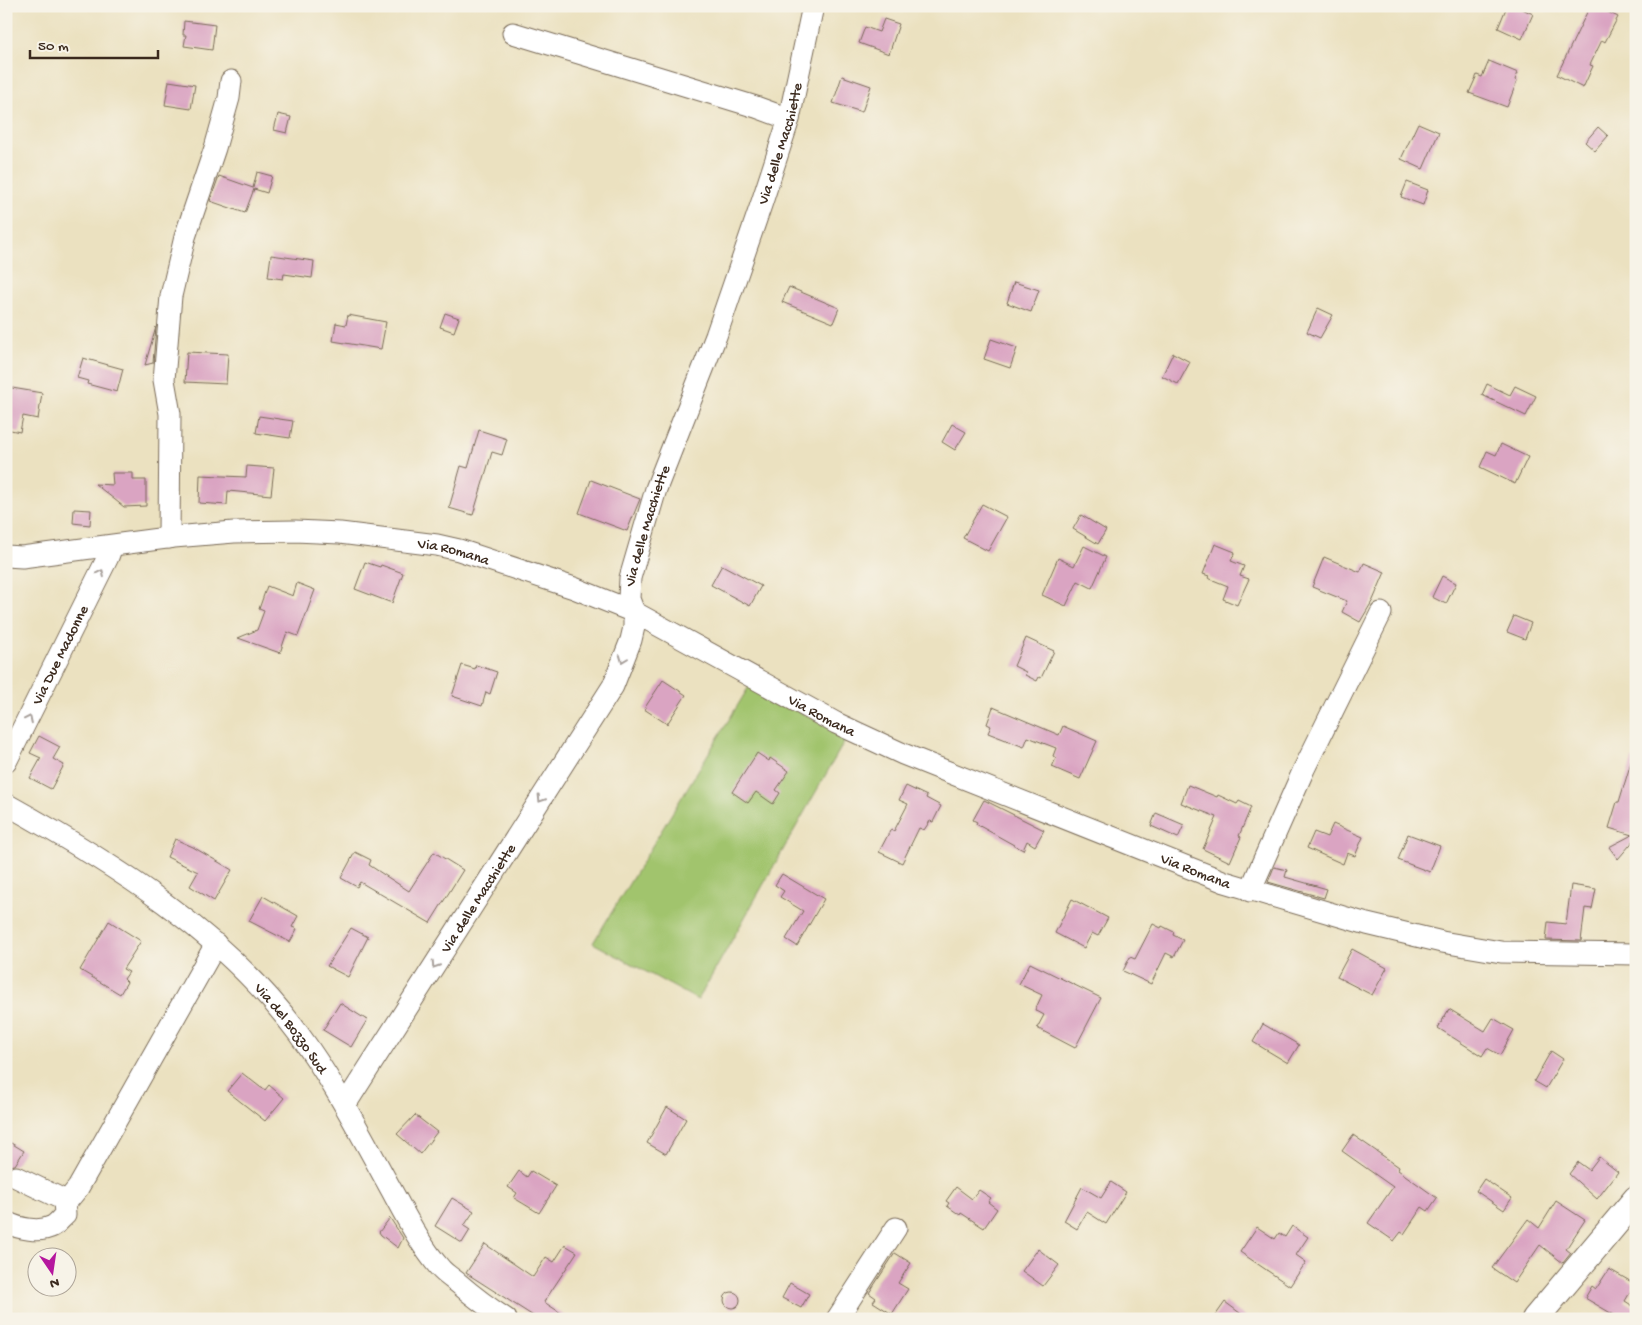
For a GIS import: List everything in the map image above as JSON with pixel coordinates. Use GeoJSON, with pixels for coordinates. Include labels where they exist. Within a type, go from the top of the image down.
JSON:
{"type":"FeatureCollection","features":[{"type":"Feature","properties":{"kind":"main road"},"geometry":{"type":"LineString","coordinates":[[1535,1319],[1636,1199]]}},
{"type":"Feature","properties":{"kind":"street","name":"Via delle Macchiette"},"geometry":{"type":"LineString","coordinates":[[345,1105],[613,686],[631,640],[634,627],[634,612],[628,598],[630,578],[656,489],[716,336],[789,119],[813,6]]}},
{"type":"Feature","properties":{"kind":"street"},"geometry":{"type":"LineString","coordinates":[[513,34],[756,107],[789,119]]}},
{"type":"Feature","properties":{"kind":"street"},"geometry":{"type":"LineString","coordinates":[[170,538],[170,414],[164,380],[171,296],[185,238],[215,148],[229,98],[231,81]]}},
{"type":"Feature","properties":{"kind":"street","name":"Via Romana"},"geometry":{"type":"LineString","coordinates":[[6,556],[22,557],[170,538],[234,532],[295,531],[340,533],[437,545],[460,550],[574,588],[634,612],[836,723],[903,754],[1250,891],[1367,924],[1442,942],[1493,950],[1636,954]]}},
{"type":"Feature","properties":{"kind":"street","name":"Via Due Madonne"},"geometry":{"type":"LineString","coordinates":[[6,762],[112,546]]}},
{"type":"Feature","properties":{"kind":"street"},"geometry":{"type":"LineString","coordinates":[[1250,891],[1304,769],[1381,613]]}},
{"type":"Feature","properties":{"kind":"street","name":"Via del Bozzo Sud"},"geometry":{"type":"LineString","coordinates":[[6,804],[60,834],[137,883],[216,944],[272,998],[345,1105],[410,1225],[440,1268],[480,1312],[506,1319]]}},
{"type":"Feature","properties":{"kind":"street"},"geometry":{"type":"LineString","coordinates":[[16,1176],[64,1200],[69,1199],[78,1188],[216,944]]}},
{"type":"Feature","properties":{"kind":"street"},"geometry":{"type":"LineString","coordinates":[[6,1222],[31,1229],[45,1229],[55,1225],[65,1215],[64,1200]]}},
{"type":"Feature","properties":{"kind":"street"},"geometry":{"type":"LineString","coordinates":[[837,1319],[896,1228]]}},
{"type":"Feature","properties":{"kind":"green space"},"geometry":{"type":"Polygon","coordinates":[[[750,685],[847,737],[698,1000],[593,943],[750,685]]]}},
{"type":"Feature","properties":{"kind":"building"},"geometry":{"type":"Polygon","coordinates":[[[1507,6],[1516,6],[1533,14],[1522,39],[1498,28],[1507,6]]]}},
{"type":"Feature","properties":{"kind":"building"},"geometry":{"type":"Polygon","coordinates":[[[1590,6],[1596,6],[1618,17],[1605,42],[1602,40],[1590,65],[1593,66],[1583,88],[1557,75],[1590,6]]]}},
{"type":"Feature","properties":{"kind":"building"},"geometry":{"type":"Polygon","coordinates":[[[884,19],[899,24],[889,54],[859,43],[865,27],[879,32],[884,19]]]}},
{"type":"Feature","properties":{"kind":"building"},"geometry":{"type":"Polygon","coordinates":[[[184,21],[215,25],[212,50],[184,46],[186,35],[183,35],[184,21]]]}},
{"type":"Feature","properties":{"kind":"building"},"geometry":{"type":"Polygon","coordinates":[[[1489,61],[1518,73],[1515,80],[1517,81],[1507,107],[1469,93],[1477,75],[1482,77],[1489,61]]]}},
{"type":"Feature","properties":{"kind":"building"},"geometry":{"type":"Polygon","coordinates":[[[842,76],[871,86],[862,112],[833,103],[842,76]]]}},
{"type":"Feature","properties":{"kind":"building"},"geometry":{"type":"Polygon","coordinates":[[[169,81],[195,85],[191,109],[165,105],[169,81]]]}},
{"type":"Feature","properties":{"kind":"building"},"geometry":{"type":"Polygon","coordinates":[[[278,114],[291,117],[287,133],[274,130],[278,114]]]}},
{"type":"Feature","properties":{"kind":"building"},"geometry":{"type":"Polygon","coordinates":[[[1418,123],[1439,132],[1423,169],[1401,159],[1418,123]]]}},
{"type":"Feature","properties":{"kind":"building"},"geometry":{"type":"Polygon","coordinates":[[[1598,127],[1608,136],[1595,151],[1585,142],[1598,127]]]}},
{"type":"Feature","properties":{"kind":"building"},"geometry":{"type":"Polygon","coordinates":[[[257,172],[272,176],[267,193],[254,189],[245,213],[210,201],[219,176],[253,188],[257,172]]]}},
{"type":"Feature","properties":{"kind":"building"},"geometry":{"type":"Polygon","coordinates":[[[1407,182],[1428,190],[1423,205],[1401,197],[1407,182]]]}},
{"type":"Feature","properties":{"kind":"building"},"geometry":{"type":"Polygon","coordinates":[[[271,255],[314,261],[312,278],[284,274],[283,279],[268,277],[271,255]]]}},
{"type":"Feature","properties":{"kind":"building"},"geometry":{"type":"Polygon","coordinates":[[[1014,282],[1039,290],[1031,312],[1007,303],[1014,282]]]}},
{"type":"Feature","properties":{"kind":"building"},"geometry":{"type":"Polygon","coordinates":[[[789,287],[839,308],[833,323],[782,302],[789,287]]]}},
{"type":"Feature","properties":{"kind":"building"},"geometry":{"type":"Polygon","coordinates":[[[1318,308],[1333,315],[1320,338],[1307,332],[1318,308]]]}},
{"type":"Feature","properties":{"kind":"building"},"geometry":{"type":"Polygon","coordinates":[[[445,313],[459,318],[454,332],[440,327],[445,313]]]}},
{"type":"Feature","properties":{"kind":"building"},"geometry":{"type":"Polygon","coordinates":[[[348,315],[386,322],[381,349],[333,341],[336,323],[346,325],[348,315]]]}},
{"type":"Feature","properties":{"kind":"building"},"geometry":{"type":"Polygon","coordinates":[[[156,327],[153,363],[145,365],[156,327]]]}},
{"type":"Feature","properties":{"kind":"building"},"geometry":{"type":"Polygon","coordinates":[[[991,339],[1017,348],[1010,368],[984,359],[991,339]]]}},
{"type":"Feature","properties":{"kind":"building"},"geometry":{"type":"Polygon","coordinates":[[[187,352],[228,354],[226,384],[185,382],[187,352]]]}},
{"type":"Feature","properties":{"kind":"building"},"geometry":{"type":"Polygon","coordinates":[[[1173,353],[1190,362],[1178,384],[1162,376],[1173,353]]]}},
{"type":"Feature","properties":{"kind":"building"},"geometry":{"type":"Polygon","coordinates":[[[83,358],[123,369],[117,392],[87,384],[88,381],[77,378],[83,358]]]}},
{"type":"Feature","properties":{"kind":"building"},"geometry":{"type":"Polygon","coordinates":[[[1487,384],[1510,395],[1515,386],[1536,396],[1526,416],[1482,395],[1487,384]]]}},
{"type":"Feature","properties":{"kind":"building"},"geometry":{"type":"Polygon","coordinates":[[[6,387],[42,393],[38,419],[23,416],[20,432],[6,429],[6,387]]]}},
{"type":"Feature","properties":{"kind":"building"},"geometry":{"type":"Polygon","coordinates":[[[259,416],[293,421],[290,438],[256,433],[259,416]]]}},
{"type":"Feature","properties":{"kind":"building"},"geometry":{"type":"Polygon","coordinates":[[[952,424],[966,432],[955,450],[942,442],[952,424]]]}},
{"type":"Feature","properties":{"kind":"building"},"geometry":{"type":"Polygon","coordinates":[[[479,430],[507,439],[502,455],[492,452],[473,515],[449,508],[461,466],[468,468],[479,430]]]}},
{"type":"Feature","properties":{"kind":"building"},"geometry":{"type":"Polygon","coordinates":[[[1501,444],[1528,457],[1515,484],[1480,467],[1487,451],[1496,455],[1501,444]]]}},
{"type":"Feature","properties":{"kind":"building"},"geometry":{"type":"Polygon","coordinates":[[[247,466],[274,468],[271,495],[228,491],[227,505],[199,503],[200,475],[246,477],[247,466]]]}},
{"type":"Feature","properties":{"kind":"building"},"geometry":{"type":"Polygon","coordinates":[[[112,473],[133,473],[133,480],[146,480],[146,506],[124,507],[95,484],[113,485],[112,473]]]}},
{"type":"Feature","properties":{"kind":"building"},"geometry":{"type":"Polygon","coordinates":[[[591,480],[640,499],[627,531],[579,513],[591,480]]]}},
{"type":"Feature","properties":{"kind":"building"},"geometry":{"type":"Polygon","coordinates":[[[982,504],[1007,517],[988,551],[963,538],[982,504]]]}},
{"type":"Feature","properties":{"kind":"building"},"geometry":{"type":"Polygon","coordinates":[[[74,509],[91,510],[90,525],[73,523],[74,509]]]}},
{"type":"Feature","properties":{"kind":"building"},"geometry":{"type":"Polygon","coordinates":[[[1081,515],[1106,530],[1098,544],[1073,529],[1081,515]]]}},
{"type":"Feature","properties":{"kind":"building"},"geometry":{"type":"Polygon","coordinates":[[[1215,544],[1235,552],[1231,561],[1244,566],[1240,576],[1249,579],[1237,605],[1223,599],[1228,586],[1203,574],[1215,544]]]}},
{"type":"Feature","properties":{"kind":"building"},"geometry":{"type":"Polygon","coordinates":[[[1084,546],[1106,557],[1092,588],[1078,581],[1066,606],[1042,595],[1058,558],[1074,566],[1084,546]]]}},
{"type":"Feature","properties":{"kind":"building"},"geometry":{"type":"Polygon","coordinates":[[[1324,557],[1360,572],[1364,563],[1385,572],[1373,600],[1360,622],[1342,612],[1347,601],[1312,587],[1324,557]]]}},
{"type":"Feature","properties":{"kind":"building"},"geometry":{"type":"Polygon","coordinates":[[[365,562],[380,567],[381,565],[403,573],[392,603],[355,589],[365,562]]]}},
{"type":"Feature","properties":{"kind":"building"},"geometry":{"type":"Polygon","coordinates":[[[722,565],[761,586],[750,606],[711,585],[722,565]]]}},
{"type":"Feature","properties":{"kind":"building"},"geometry":{"type":"Polygon","coordinates":[[[1442,576],[1456,583],[1446,604],[1432,597],[1442,576]]]}},
{"type":"Feature","properties":{"kind":"building"},"geometry":{"type":"Polygon","coordinates":[[[297,583],[315,590],[298,636],[287,632],[280,653],[238,638],[257,630],[264,611],[259,609],[267,586],[293,596],[297,583]]]}},
{"type":"Feature","properties":{"kind":"building"},"geometry":{"type":"Polygon","coordinates":[[[1514,616],[1531,623],[1525,639],[1507,632],[1514,616]]]}},
{"type":"Feature","properties":{"kind":"building"},"geometry":{"type":"Polygon","coordinates":[[[1026,638],[1054,651],[1041,678],[1039,677],[1037,681],[1025,675],[1026,672],[1014,666],[1026,638]]]}},
{"type":"Feature","properties":{"kind":"building"},"geometry":{"type":"Polygon","coordinates":[[[462,665],[475,669],[476,665],[497,672],[490,694],[486,692],[482,706],[452,696],[462,665]]]}},
{"type":"Feature","properties":{"kind":"building"},"geometry":{"type":"Polygon","coordinates":[[[663,680],[686,695],[667,724],[644,709],[663,680]]]}},
{"type":"Feature","properties":{"kind":"building"},"geometry":{"type":"Polygon","coordinates":[[[993,707],[1059,735],[1063,726],[1097,741],[1080,779],[1052,767],[1056,758],[1053,756],[1056,748],[1028,737],[1024,747],[988,733],[991,726],[987,724],[993,707]]]}},
{"type":"Feature","properties":{"kind":"building"},"geometry":{"type":"Polygon","coordinates":[[[39,736],[60,747],[53,759],[64,765],[51,789],[30,778],[41,758],[30,753],[39,736]]]}},
{"type":"Feature","properties":{"kind":"building"},"geometry":{"type":"Polygon","coordinates":[[[757,753],[769,761],[770,758],[789,771],[776,790],[780,793],[773,804],[756,792],[748,803],[732,792],[757,753]]]}},
{"type":"Feature","properties":{"kind":"building"},"geometry":{"type":"Polygon","coordinates":[[[1632,759],[1636,759],[1636,838],[1618,859],[1609,847],[1632,835],[1609,828],[1632,759]]]}},
{"type":"Feature","properties":{"kind":"building"},"geometry":{"type":"Polygon","coordinates":[[[1188,785],[1217,797],[1218,795],[1237,804],[1239,801],[1251,807],[1230,862],[1203,849],[1217,817],[1181,803],[1188,785]]]}},
{"type":"Feature","properties":{"kind":"building"},"geometry":{"type":"Polygon","coordinates":[[[906,786],[927,796],[926,798],[941,806],[933,822],[930,821],[924,830],[919,828],[902,863],[879,852],[891,829],[894,831],[908,804],[899,800],[906,786]]]}},
{"type":"Feature","properties":{"kind":"building"},"geometry":{"type":"Polygon","coordinates":[[[984,800],[1044,830],[1035,846],[1027,841],[1023,850],[976,824],[977,822],[973,820],[984,800]]]}},
{"type":"Feature","properties":{"kind":"building"},"geometry":{"type":"Polygon","coordinates":[[[1156,813],[1184,825],[1178,838],[1151,826],[1156,813]]]}},
{"type":"Feature","properties":{"kind":"building"},"geometry":{"type":"Polygon","coordinates":[[[1333,824],[1363,837],[1355,856],[1347,853],[1343,864],[1307,848],[1314,832],[1327,837],[1333,824]]]}},
{"type":"Feature","properties":{"kind":"building"},"geometry":{"type":"Polygon","coordinates":[[[1408,834],[1440,846],[1430,872],[1398,860],[1408,834]]]}},
{"type":"Feature","properties":{"kind":"building"},"geometry":{"type":"Polygon","coordinates":[[[175,839],[193,847],[232,870],[214,901],[190,886],[198,872],[167,857],[175,839]]]}},
{"type":"Feature","properties":{"kind":"building"},"geometry":{"type":"Polygon","coordinates":[[[355,852],[371,860],[369,865],[409,891],[434,852],[463,870],[430,923],[360,882],[357,887],[341,878],[355,852]]]}},
{"type":"Feature","properties":{"kind":"building"},"geometry":{"type":"Polygon","coordinates":[[[1274,867],[1287,870],[1285,877],[1327,889],[1324,898],[1268,882],[1274,867]]]}},
{"type":"Feature","properties":{"kind":"building"},"geometry":{"type":"Polygon","coordinates":[[[782,874],[824,899],[797,946],[786,939],[803,911],[780,897],[784,891],[775,885],[782,874]]]}},
{"type":"Feature","properties":{"kind":"building"},"geometry":{"type":"Polygon","coordinates":[[[1571,885],[1596,889],[1592,909],[1585,908],[1581,941],[1546,940],[1548,922],[1566,924],[1571,885]]]}},
{"type":"Feature","properties":{"kind":"building"},"geometry":{"type":"Polygon","coordinates":[[[263,896],[298,916],[292,927],[297,929],[290,942],[249,921],[263,896]]]}},
{"type":"Feature","properties":{"kind":"building"},"geometry":{"type":"Polygon","coordinates":[[[1072,899],[1108,918],[1098,936],[1092,933],[1084,948],[1055,933],[1072,899]]]}},
{"type":"Feature","properties":{"kind":"building"},"geometry":{"type":"Polygon","coordinates":[[[109,921],[141,941],[123,969],[129,972],[124,979],[127,982],[120,994],[80,970],[109,921]]]}},
{"type":"Feature","properties":{"kind":"building"},"geometry":{"type":"Polygon","coordinates":[[[1153,924],[1174,932],[1173,935],[1183,940],[1174,957],[1166,953],[1151,984],[1123,971],[1130,957],[1135,959],[1153,924]]]}},
{"type":"Feature","properties":{"kind":"building"},"geometry":{"type":"Polygon","coordinates":[[[351,928],[368,937],[348,977],[327,966],[351,928]]]}},
{"type":"Feature","properties":{"kind":"building"},"geometry":{"type":"Polygon","coordinates":[[[1352,949],[1387,968],[1372,995],[1337,977],[1352,949]]]}},
{"type":"Feature","properties":{"kind":"building"},"geometry":{"type":"Polygon","coordinates":[[[1030,963],[1101,998],[1075,1048],[1037,1028],[1044,1015],[1035,1010],[1042,995],[1019,984],[1030,963]]]}},
{"type":"Feature","properties":{"kind":"building"},"geometry":{"type":"Polygon","coordinates":[[[340,1003],[367,1020],[351,1047],[323,1030],[340,1003]]]}},
{"type":"Feature","properties":{"kind":"building"},"geometry":{"type":"Polygon","coordinates":[[[1449,1009],[1485,1031],[1493,1018],[1514,1030],[1500,1055],[1487,1048],[1482,1056],[1438,1028],[1449,1009]]]}},
{"type":"Feature","properties":{"kind":"building"},"geometry":{"type":"Polygon","coordinates":[[[1263,1024],[1299,1045],[1288,1063],[1253,1042],[1263,1024]]]}},
{"type":"Feature","properties":{"kind":"building"},"geometry":{"type":"Polygon","coordinates":[[[1551,1051],[1563,1059],[1546,1088],[1534,1081],[1551,1051]]]}},
{"type":"Feature","properties":{"kind":"building"},"geometry":{"type":"Polygon","coordinates":[[[242,1073],[265,1090],[269,1085],[284,1098],[265,1121],[227,1091],[242,1073]]]}},
{"type":"Feature","properties":{"kind":"building"},"geometry":{"type":"Polygon","coordinates":[[[667,1107],[686,1119],[666,1154],[647,1143],[667,1107]]]}},
{"type":"Feature","properties":{"kind":"building"},"geometry":{"type":"Polygon","coordinates":[[[415,1115],[437,1132],[420,1154],[397,1134],[415,1115]]]}},
{"type":"Feature","properties":{"kind":"building"},"geometry":{"type":"Polygon","coordinates":[[[1353,1135],[1399,1167],[1398,1170],[1437,1198],[1428,1211],[1422,1207],[1404,1234],[1401,1232],[1394,1241],[1368,1223],[1393,1187],[1342,1151],[1353,1135]]]}},
{"type":"Feature","properties":{"kind":"building"},"geometry":{"type":"Polygon","coordinates":[[[6,1140],[24,1151],[15,1165],[9,1166],[6,1170],[6,1140]]]}},
{"type":"Feature","properties":{"kind":"building"},"geometry":{"type":"Polygon","coordinates":[[[1599,1157],[1618,1172],[1597,1199],[1569,1174],[1578,1162],[1589,1170],[1599,1157]]]}},
{"type":"Feature","properties":{"kind":"building"},"geometry":{"type":"Polygon","coordinates":[[[519,1171],[527,1177],[531,1171],[556,1186],[539,1213],[514,1198],[517,1193],[508,1187],[519,1171]]]}},
{"type":"Feature","properties":{"kind":"building"},"geometry":{"type":"Polygon","coordinates":[[[1484,1179],[1512,1198],[1504,1210],[1476,1191],[1484,1179]]]}},
{"type":"Feature","properties":{"kind":"building"},"geometry":{"type":"Polygon","coordinates":[[[1111,1182],[1126,1192],[1106,1224],[1087,1212],[1077,1229],[1064,1221],[1082,1187],[1101,1198],[1111,1182]]]}},
{"type":"Feature","properties":{"kind":"building"},"geometry":{"type":"Polygon","coordinates":[[[956,1187],[972,1199],[979,1190],[991,1198],[988,1202],[997,1209],[984,1228],[947,1206],[949,1203],[946,1201],[956,1187]]]}},
{"type":"Feature","properties":{"kind":"building"},"geometry":{"type":"Polygon","coordinates":[[[452,1198],[474,1211],[464,1226],[470,1230],[462,1243],[435,1226],[452,1198]]]}},
{"type":"Feature","properties":{"kind":"building"},"geometry":{"type":"Polygon","coordinates":[[[1556,1201],[1585,1220],[1566,1249],[1571,1253],[1563,1263],[1540,1245],[1514,1283],[1492,1268],[1528,1219],[1539,1228],[1556,1201]]]}},
{"type":"Feature","properties":{"kind":"building"},"geometry":{"type":"Polygon","coordinates":[[[390,1218],[403,1238],[398,1248],[379,1232],[390,1218]]]}},
{"type":"Feature","properties":{"kind":"building"},"geometry":{"type":"Polygon","coordinates":[[[1292,1226],[1308,1237],[1296,1255],[1306,1262],[1290,1286],[1240,1252],[1257,1227],[1275,1239],[1279,1233],[1285,1237],[1292,1226]]]}},
{"type":"Feature","properties":{"kind":"building"},"geometry":{"type":"Polygon","coordinates":[[[485,1244],[533,1277],[546,1257],[554,1262],[565,1245],[577,1252],[544,1302],[570,1319],[538,1319],[466,1273],[485,1244]]]}},
{"type":"Feature","properties":{"kind":"building"},"geometry":{"type":"Polygon","coordinates":[[[1038,1249],[1059,1265],[1043,1286],[1022,1271],[1038,1249]]]}},
{"type":"Feature","properties":{"kind":"building"},"geometry":{"type":"Polygon","coordinates":[[[895,1253],[911,1263],[898,1283],[908,1289],[892,1314],[873,1302],[876,1298],[869,1293],[895,1253]]]}},
{"type":"Feature","properties":{"kind":"building"},"geometry":{"type":"Polygon","coordinates":[[[1609,1269],[1635,1284],[1625,1301],[1636,1308],[1630,1319],[1621,1319],[1585,1298],[1592,1286],[1596,1289],[1609,1269]]]}},
{"type":"Feature","properties":{"kind":"building"},"geometry":{"type":"Polygon","coordinates":[[[790,1283],[809,1294],[801,1308],[782,1298],[790,1283]]]}},
{"type":"Feature","properties":{"kind":"building"},"geometry":{"type":"Polygon","coordinates":[[[729,1292],[735,1292],[740,1297],[738,1306],[729,1308],[724,1303],[724,1297],[729,1292]]]}},
{"type":"Feature","properties":{"kind":"building"},"geometry":{"type":"Polygon","coordinates":[[[1225,1302],[1248,1319],[1213,1319],[1225,1302]]]}}]}
